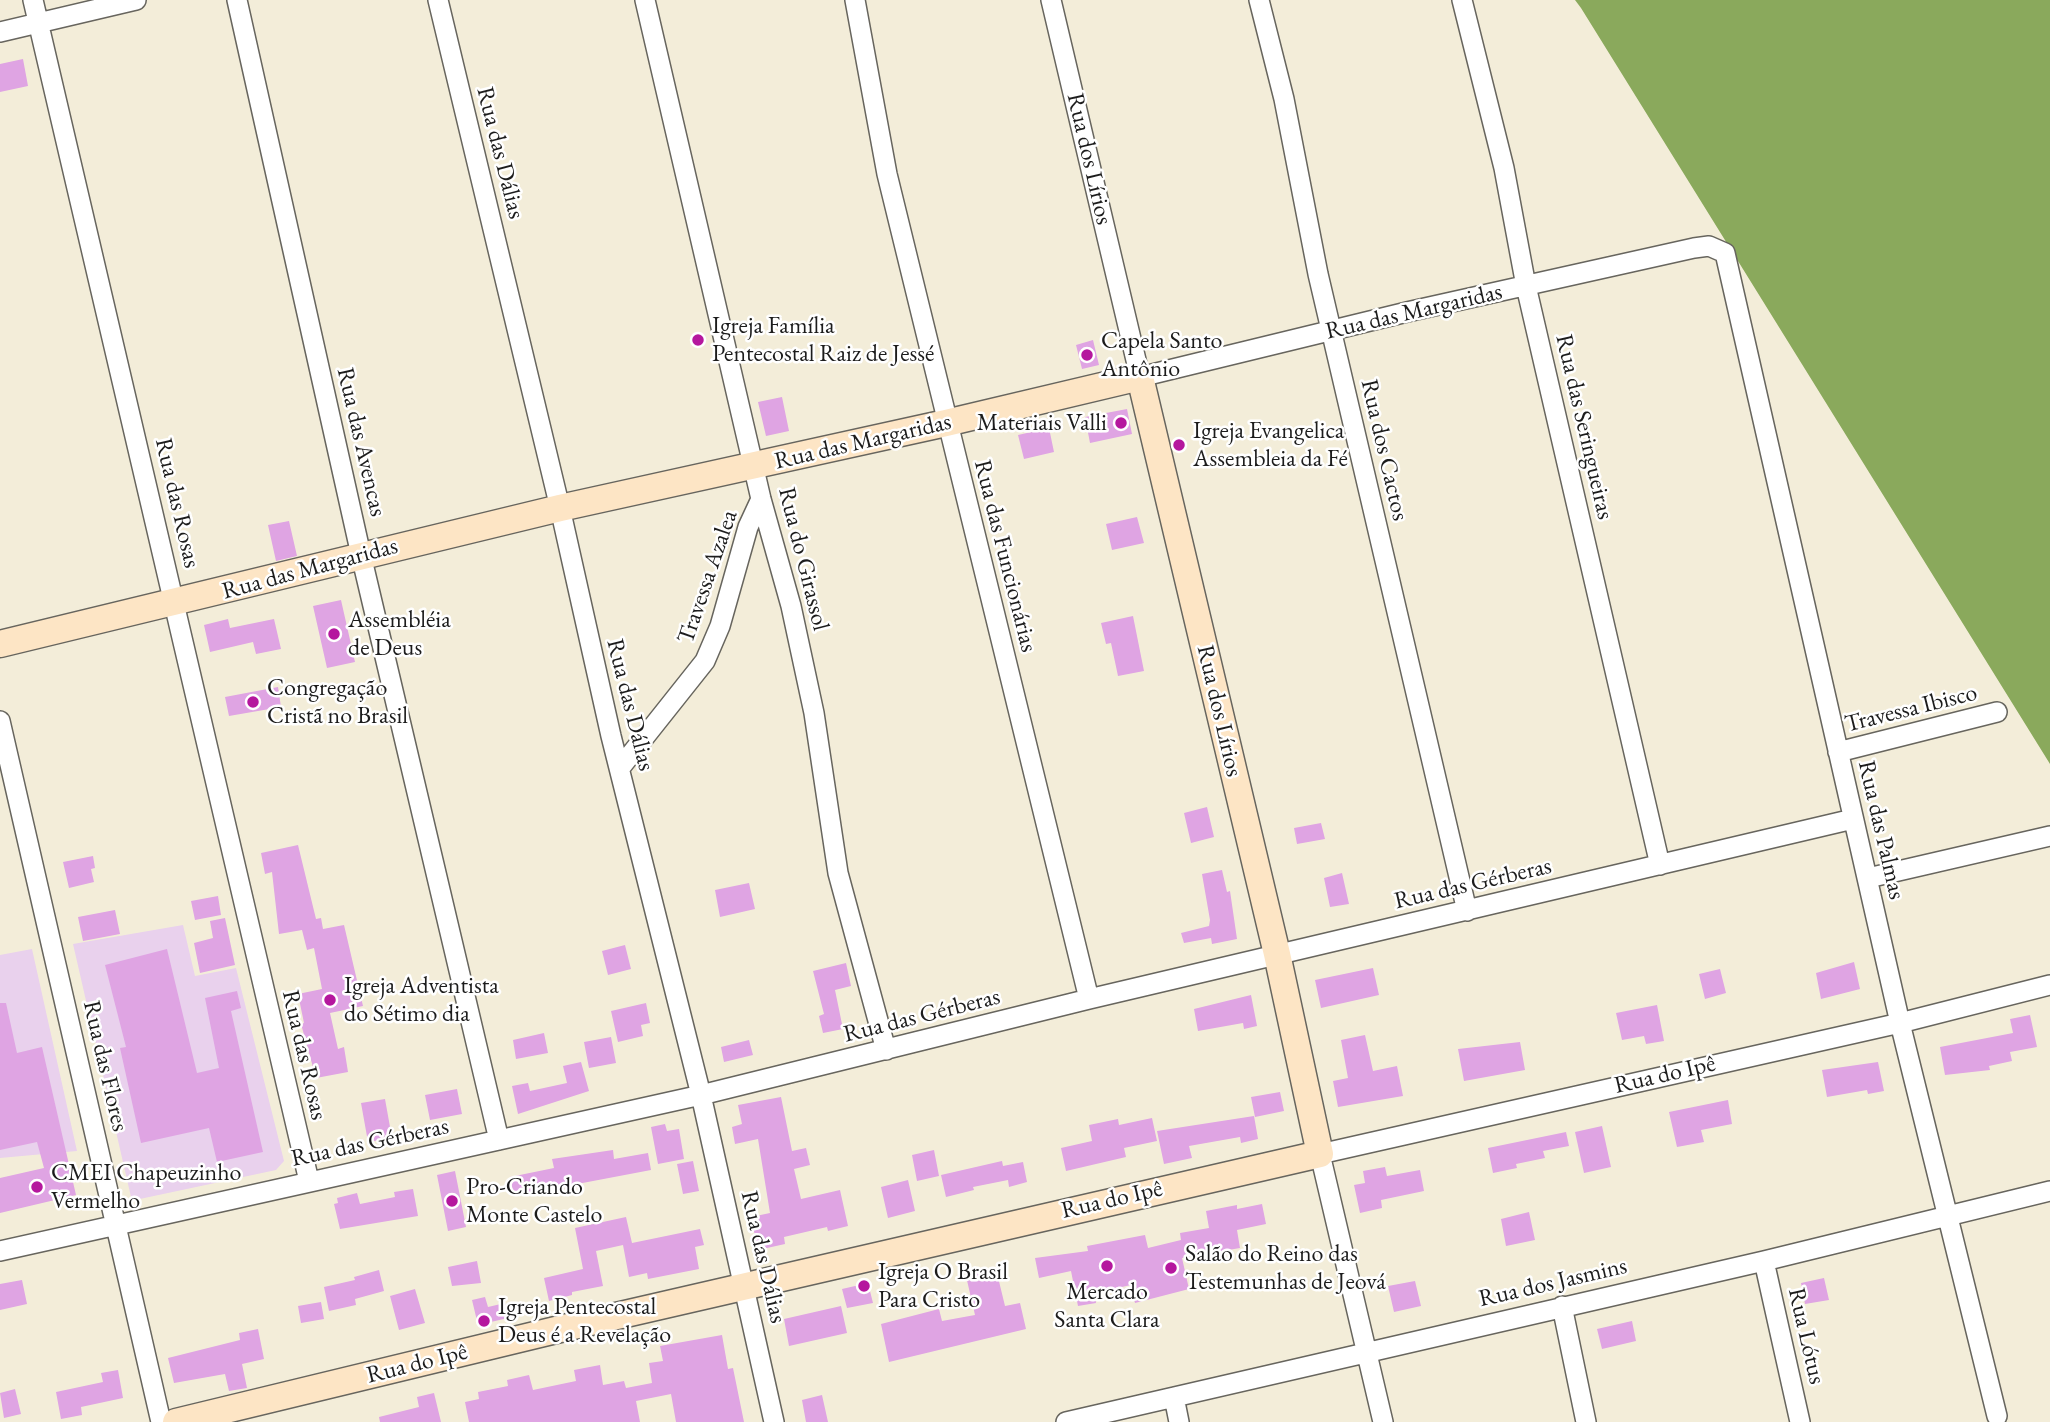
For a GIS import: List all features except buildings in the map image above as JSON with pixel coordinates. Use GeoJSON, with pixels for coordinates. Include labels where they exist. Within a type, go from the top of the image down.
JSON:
{"type":"FeatureCollection","features":[{"type":"Feature","properties":{"kind":"street","name":"Rua das Rosas"},"geometry":{"type":"LineString","coordinates":[[33,0],[309,1181]]}},
{"type":"Feature","properties":{"kind":"street"},"geometry":{"type":"LineString","coordinates":[[0,32],[136,0]]}},
{"type":"Feature","properties":{"kind":"street","name":"Rua das Avencas"},"geometry":{"type":"LineString","coordinates":[[237,0],[361,555],[499,1140]]}},
{"type":"Feature","properties":{"kind":"street","name":"Rua das Dálias"},"geometry":{"type":"LineString","coordinates":[[438,0],[620,768],[701,1095],[774,1422]]}},
{"type":"Feature","properties":{"kind":"street","name":"Rua do Girassol"},"geometry":{"type":"LineString","coordinates":[[645,0],[761,499],[783,574],[808,684],[838,873],[886,1050]]}},
{"type":"Feature","properties":{"kind":"street","name":"Rua das Funcionárias"},"geometry":{"type":"LineString","coordinates":[[855,0],[887,174],[1088,999]]}},
{"type":"Feature","properties":{"kind":"street","name":"Rua dos Lírios"},"geometry":{"type":"LineString","coordinates":[[1051,0],[1277,954],[1320,1154],[1383,1422]]}},
{"type":"Feature","properties":{"kind":"street","name":"Rua dos Cactos"},"geometry":{"type":"LineString","coordinates":[[1259,0],[1284,99],[1331,331],[1466,911]]}},
{"type":"Feature","properties":{"kind":"street","name":"Rua das Seringueiras"},"geometry":{"type":"LineString","coordinates":[[1462,0],[1504,168],[1526,286],[1660,865]]}},
{"type":"Feature","properties":{"kind":"street","name":"Rua das Margaridas"},"geometry":{"type":"LineString","coordinates":[[0,644],[176,604],[361,555],[560,508],[946,423],[1526,286],[1694,248],[1709,246],[1725,253]]}},
{"type":"Feature","properties":{"kind":"street","name":"Rua das Palmas"},"geometry":{"type":"LineString","coordinates":[[1725,253],[1900,1023],[1997,1416]]}},
{"type":"Feature","properties":{"kind":"street","name":"Travessa Azalea"},"geometry":{"type":"LineString","coordinates":[[620,768],[705,662],[720,626],[744,537],[761,499]]}},
{"type":"Feature","properties":{"kind":"street","name":"Travessa Ibisco"},"geometry":{"type":"LineString","coordinates":[[1838,752],[1997,712]]}},
{"type":"Feature","properties":{"kind":"street","name":"Rua das Flores"},"geometry":{"type":"LineString","coordinates":[[0,721],[161,1422]]}},
{"type":"Feature","properties":{"kind":"street","name":"Rua das Gérberas"},"geometry":{"type":"LineString","coordinates":[[0,1251],[701,1095],[1088,999],[1853,819]]}},
{"type":"Feature","properties":{"kind":"street"},"geometry":{"type":"LineString","coordinates":[[1868,878],[2050,836]]}},
{"type":"Feature","properties":{"kind":"street","name":"Rua do Ipê"},"geometry":{"type":"LineString","coordinates":[[176,1422],[1320,1154],[1900,1023],[2050,985]]}},
{"type":"Feature","properties":{"kind":"street","name":"Rua dos Jasmins"},"geometry":{"type":"LineString","coordinates":[[1066,1422],[1095,1419],[1174,1397],[1366,1351],[1764,1261],[2050,1191]]}},
{"type":"Feature","properties":{"kind":"street","name":"Rua Lótus"},"geometry":{"type":"LineString","coordinates":[[1764,1261],[1800,1422]]}},
{"type":"Feature","properties":{"kind":"street"},"geometry":{"type":"LineString","coordinates":[[1562,1306],[1586,1422]]}},
{"type":"Feature","properties":{"kind":"street"},"geometry":{"type":"LineString","coordinates":[[1174,1397],[1180,1422]]}},
{"type":"Feature","properties":{"kind":"shaded area"},"geometry":{"type":"Polygon","coordinates":[[[183,925],[195,976],[236,968],[284,1161],[276,1170],[135,1200],[131,1197],[73,944],[183,925]]]}},
{"type":"Feature","properties":{"kind":"shaded area"},"geometry":{"type":"Polygon","coordinates":[[[32,949],[77,1151],[0,1158],[0,955],[32,949]]]}},
{"type":"Feature","properties":{"kind":"green space"},"geometry":{"type":"Polygon","coordinates":[[[1575,0],[2050,0],[2050,764],[1581,8],[1575,0]]]}},
{"type":"Feature","properties":{"kind":"place","name":"Igreja Família Pentecostal Raiz de Jessé"},"geometry":{"type":"Point","coordinates":[698,340]}},
{"type":"Feature","properties":{"kind":"place","name":"Capela Santo Antônio"},"geometry":{"type":"Point","coordinates":[1087,355]}},
{"type":"Feature","properties":{"kind":"place","name":"Materiais Valli"},"geometry":{"type":"Point","coordinates":[1121,423]}},
{"type":"Feature","properties":{"kind":"place","name":"Igreja Evangelica Assembleia da Fé"},"geometry":{"type":"Point","coordinates":[1179,445]}},
{"type":"Feature","properties":{"kind":"place","name":"Assembléia de Deus"},"geometry":{"type":"Point","coordinates":[334,634]}},
{"type":"Feature","properties":{"kind":"place","name":"Congregação Cristã no Brasil"},"geometry":{"type":"Point","coordinates":[253,702]}},
{"type":"Feature","properties":{"kind":"place","name":"Igreja Adventista do Sétimo dia"},"geometry":{"type":"Point","coordinates":[330,1000]}},
{"type":"Feature","properties":{"kind":"place","name":"CMEI Chapeuzinho Vermelho"},"geometry":{"type":"Point","coordinates":[37,1187]}},
{"type":"Feature","properties":{"kind":"place","name":"Pro-Criando Monte Castelo"},"geometry":{"type":"Point","coordinates":[452,1201]}},
{"type":"Feature","properties":{"kind":"place","name":"Mercado Santa Clara"},"geometry":{"type":"Point","coordinates":[1107,1266]}},
{"type":"Feature","properties":{"kind":"place","name":"Salão do Reino das Testemunhas de Jeová"},"geometry":{"type":"Point","coordinates":[1171,1268]}},
{"type":"Feature","properties":{"kind":"place","name":"Igreja O Brasil Para Cristo"},"geometry":{"type":"Point","coordinates":[864,1286]}},
{"type":"Feature","properties":{"kind":"place","name":"Igreja Pentecostal Deus é a Revelação"},"geometry":{"type":"Point","coordinates":[484,1321]}}]}
